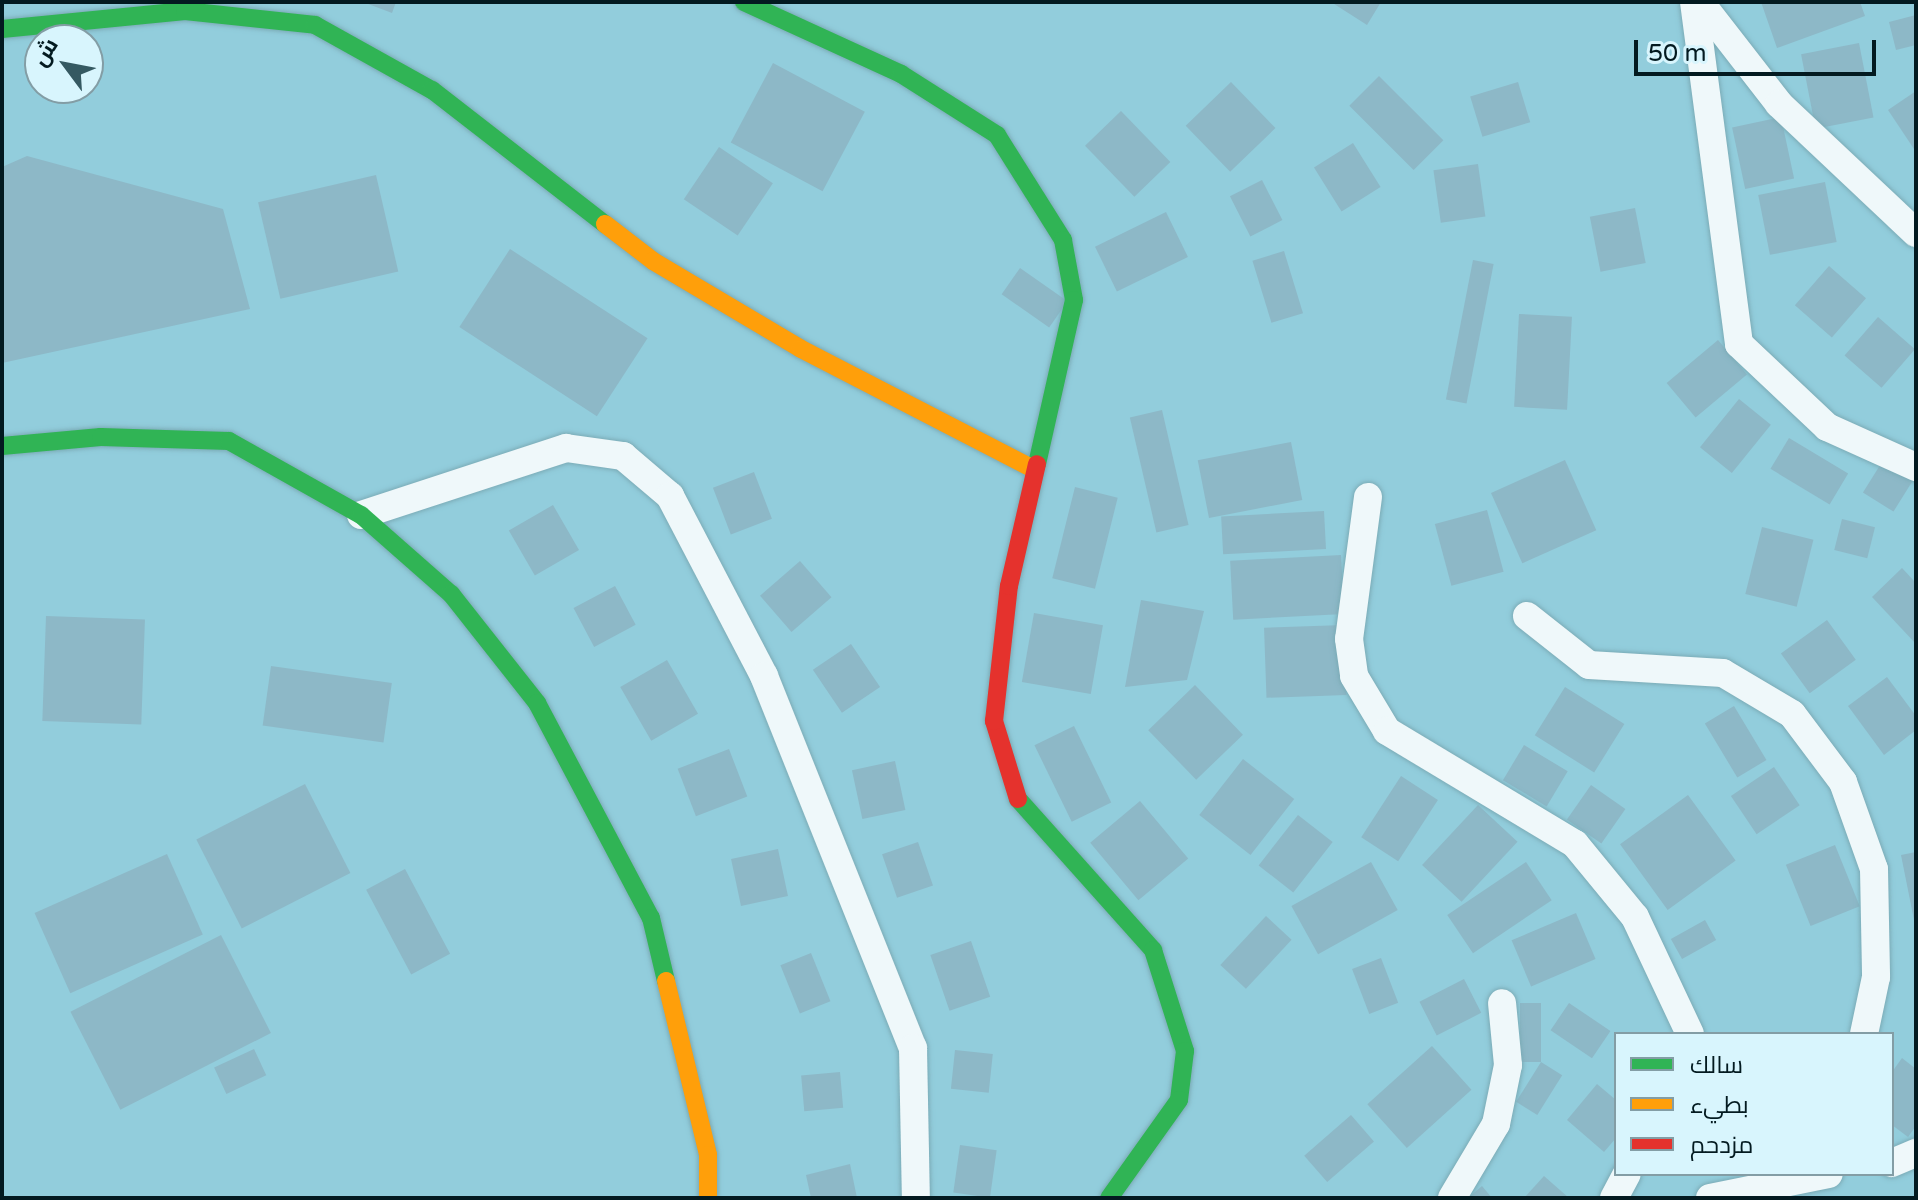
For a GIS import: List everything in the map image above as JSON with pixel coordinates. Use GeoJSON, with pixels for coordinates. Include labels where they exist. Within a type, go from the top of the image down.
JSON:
{"type":"FeatureCollection","features":[{"type":"Feature","properties":{"kind":"street"},"geometry":{"type":"LineString","coordinates":[[744,2],[901,74],[997,135],[1063,240],[1074,300],[1009,586],[994,721],[1020,806],[1153,950],[1185,1051],[1179,1100],[1109,1198]]}},
{"type":"Feature","properties":{"kind":"street"},"geometry":{"type":"LineString","coordinates":[[1697,2],[1779,104],[1916,233]]}},
{"type":"Feature","properties":{"kind":"street"},"geometry":{"type":"LineString","coordinates":[[1697,2],[1739,344],[1827,427],[1916,467]]}},
{"type":"Feature","properties":{"kind":"street"},"geometry":{"type":"LineString","coordinates":[[2,29],[185,11],[315,25],[432,90],[653,261],[801,349],[1035,470]]}},
{"type":"Feature","properties":{"kind":"street"},"geometry":{"type":"LineString","coordinates":[[2,446],[101,437],[229,441],[361,515],[451,594],[537,703],[651,918],[708,1155],[708,1198]]}},
{"type":"Feature","properties":{"kind":"street"},"geometry":{"type":"LineString","coordinates":[[361,515],[566,448],[623,456],[670,496],[764,676],[913,1048],[916,1198]]}},
{"type":"Feature","properties":{"kind":"street"},"geometry":{"type":"LineString","coordinates":[[1368,497],[1349,639],[1354,676],[1387,731],[1575,844],[1635,917],[1689,1032]]}},
{"type":"Feature","properties":{"kind":"street"},"geometry":{"type":"LineString","coordinates":[[1527,616],[1589,665],[1723,673],[1792,714],[1843,782],[1874,869],[1876,977],[1864,1032]]}},
{"type":"Feature","properties":{"kind":"street"},"geometry":{"type":"LineString","coordinates":[[1452,1198],[1496,1124],[1508,1065],[1502,1003]]}},
{"type":"Feature","properties":{"kind":"street"},"geometry":{"type":"LineString","coordinates":[[1894,1162],[1916,1153]]}},
{"type":"Feature","properties":{"kind":"street"},"geometry":{"type":"LineString","coordinates":[[1614,1198],[1626,1176]]}},
{"type":"Feature","properties":{"kind":"street"},"geometry":{"type":"LineString","coordinates":[[1710,1198],[1812,1176]]}},
{"type":"Feature","properties":{"kind":"building"},"geometry":{"type":"Polygon","coordinates":[[[363,2],[396,2],[392,13],[363,2]]]}},
{"type":"Feature","properties":{"kind":"building"},"geometry":{"type":"Polygon","coordinates":[[[1331,2],[1381,2],[1367,25],[1331,2]]]}},
{"type":"Feature","properties":{"kind":"building"},"geometry":{"type":"Polygon","coordinates":[[[1761,2],[1860,2],[1865,16],[1777,48],[1761,2]]]}},
{"type":"Feature","properties":{"kind":"building"},"geometry":{"type":"Polygon","coordinates":[[[1916,15],[1916,45],[1896,50],[1889,22],[1916,15]]]}},
{"type":"Feature","properties":{"kind":"building"},"geometry":{"type":"Polygon","coordinates":[[[1859,43],[1874,118],[1816,129],[1801,54],[1859,43]]]}},
{"type":"Feature","properties":{"kind":"building"},"geometry":{"type":"Polygon","coordinates":[[[773,63],[865,112],[823,191],[731,142],[773,63]]]}},
{"type":"Feature","properties":{"kind":"building"},"geometry":{"type":"Polygon","coordinates":[[[1379,76],[1443,140],[1414,170],[1349,106],[1379,76]]]}},
{"type":"Feature","properties":{"kind":"building"},"geometry":{"type":"Polygon","coordinates":[[[1231,82],[1275,128],[1230,172],[1186,126],[1231,82]]]}},
{"type":"Feature","properties":{"kind":"building"},"geometry":{"type":"Polygon","coordinates":[[[1518,82],[1530,122],[1482,137],[1470,97],[1518,82]]]}},
{"type":"Feature","properties":{"kind":"building"},"geometry":{"type":"Polygon","coordinates":[[[1916,91],[1916,152],[1888,110],[1916,91]]]}},
{"type":"Feature","properties":{"kind":"building"},"geometry":{"type":"Polygon","coordinates":[[[1121,111],[1170,162],[1134,197],[1085,146],[1121,111]]]}},
{"type":"Feature","properties":{"kind":"building"},"geometry":{"type":"Polygon","coordinates":[[[1781,117],[1794,179],[1745,189],[1732,127],[1781,117]]]}},
{"type":"Feature","properties":{"kind":"building"},"geometry":{"type":"Polygon","coordinates":[[[1353,143],[1381,187],[1342,211],[1314,167],[1353,143]]]}},
{"type":"Feature","properties":{"kind":"building"},"geometry":{"type":"Polygon","coordinates":[[[719,147],[773,183],[738,236],[684,199],[719,147]]]}},
{"type":"Feature","properties":{"kind":"building"},"geometry":{"type":"Polygon","coordinates":[[[27,156],[223,209],[250,309],[2,363],[2,167],[27,156]]]}},
{"type":"Feature","properties":{"kind":"building"},"geometry":{"type":"Polygon","coordinates":[[[1478,164],[1485,216],[1441,223],[1433,170],[1478,164]]]}},
{"type":"Feature","properties":{"kind":"building"},"geometry":{"type":"Polygon","coordinates":[[[376,175],[398,271],[280,299],[258,202],[376,175]]]}},
{"type":"Feature","properties":{"kind":"building"},"geometry":{"type":"Polygon","coordinates":[[[1262,180],[1282,220],[1250,236],[1230,196],[1262,180]]]}},
{"type":"Feature","properties":{"kind":"building"},"geometry":{"type":"Polygon","coordinates":[[[1825,182],[1837,242],[1770,255],[1758,195],[1825,182]]]}},
{"type":"Feature","properties":{"kind":"building"},"geometry":{"type":"Polygon","coordinates":[[[1635,208],[1646,263],[1601,272],[1590,217],[1635,208]]]}},
{"type":"Feature","properties":{"kind":"building"},"geometry":{"type":"Polygon","coordinates":[[[1166,212],[1188,257],[1117,292],[1095,247],[1166,212]]]}},
{"type":"Feature","properties":{"kind":"building"},"geometry":{"type":"Polygon","coordinates":[[[510,249],[648,338],[597,416],[459,327],[510,249]]]}},
{"type":"Feature","properties":{"kind":"building"},"geometry":{"type":"Polygon","coordinates":[[[1284,251],[1303,313],[1271,323],[1252,261],[1284,251]]]}},
{"type":"Feature","properties":{"kind":"building"},"geometry":{"type":"Polygon","coordinates":[[[1473,260],[1494,264],[1467,403],[1446,399],[1473,260]]]}},
{"type":"Feature","properties":{"kind":"building"},"geometry":{"type":"Polygon","coordinates":[[[1829,266],[1866,298],[1832,337],[1795,305],[1829,266]]]}},
{"type":"Feature","properties":{"kind":"building"},"geometry":{"type":"Polygon","coordinates":[[[1020,268],[1068,301],[1049,327],[1002,294],[1020,268]]]}},
{"type":"Feature","properties":{"kind":"building"},"geometry":{"type":"Polygon","coordinates":[[[1519,314],[1572,317],[1567,410],[1514,407],[1519,314]]]}},
{"type":"Feature","properties":{"kind":"building"},"geometry":{"type":"Polygon","coordinates":[[[1878,317],[1915,349],[1882,388],[1845,355],[1878,317]]]}},
{"type":"Feature","properties":{"kind":"building"},"geometry":{"type":"Polygon","coordinates":[[[1718,340],[1747,374],[1696,418],[1667,383],[1718,340]]]}},
{"type":"Feature","properties":{"kind":"building"},"geometry":{"type":"Polygon","coordinates":[[[1739,399],[1771,425],[1732,473],[1700,447],[1739,399]]]}},
{"type":"Feature","properties":{"kind":"building"},"geometry":{"type":"Polygon","coordinates":[[[1162,410],[1189,525],[1156,532],[1130,417],[1162,410]]]}},
{"type":"Feature","properties":{"kind":"building"},"geometry":{"type":"Polygon","coordinates":[[[1789,438],[1848,474],[1830,504],[1770,469],[1789,438]]]}},
{"type":"Feature","properties":{"kind":"building"},"geometry":{"type":"Polygon","coordinates":[[[1291,442],[1302,500],[1209,518],[1198,460],[1291,442]]]}},
{"type":"Feature","properties":{"kind":"building"},"geometry":{"type":"Polygon","coordinates":[[[1565,460],[1596,530],[1522,563],[1491,493],[1565,460]]]}},
{"type":"Feature","properties":{"kind":"building"},"geometry":{"type":"Polygon","coordinates":[[[1882,462],[1913,481],[1893,512],[1863,493],[1882,462]]]}},
{"type":"Feature","properties":{"kind":"building"},"geometry":{"type":"Polygon","coordinates":[[[754,472],[772,519],[731,534],[713,488],[754,472]]]}},
{"type":"Feature","properties":{"kind":"building"},"geometry":{"type":"Polygon","coordinates":[[[1075,487],[1118,498],[1095,589],[1052,578],[1075,487]]]}},
{"type":"Feature","properties":{"kind":"building"},"geometry":{"type":"Polygon","coordinates":[[[553,505],[579,550],[535,576],[509,530],[553,505]]]}},
{"type":"Feature","properties":{"kind":"building"},"geometry":{"type":"Polygon","coordinates":[[[1487,510],[1504,572],[1451,586],[1435,524],[1487,510]]]}},
{"type":"Feature","properties":{"kind":"building"},"geometry":{"type":"Polygon","coordinates":[[[1324,511],[1326,549],[1223,554],[1221,516],[1324,511]]]}},
{"type":"Feature","properties":{"kind":"building"},"geometry":{"type":"Polygon","coordinates":[[[1842,519],[1875,527],[1867,558],[1834,550],[1842,519]]]}},
{"type":"Feature","properties":{"kind":"building"},"geometry":{"type":"Polygon","coordinates":[[[1762,527],[1813,540],[1797,607],[1745,594],[1762,527]]]}},
{"type":"Feature","properties":{"kind":"building"},"geometry":{"type":"Polygon","coordinates":[[[1341,555],[1344,614],[1233,620],[1230,561],[1341,555]]]}},
{"type":"Feature","properties":{"kind":"building"},"geometry":{"type":"Polygon","coordinates":[[[800,561],[831,597],[791,632],[760,596],[800,561]]]}},
{"type":"Feature","properties":{"kind":"building"},"geometry":{"type":"Polygon","coordinates":[[[1902,568],[1916,583],[1916,644],[1872,597],[1902,568]]]}},
{"type":"Feature","properties":{"kind":"building"},"geometry":{"type":"Polygon","coordinates":[[[615,586],[636,625],[594,647],[574,608],[615,586]]]}},
{"type":"Feature","properties":{"kind":"building"},"geometry":{"type":"Polygon","coordinates":[[[1141,600],[1204,611],[1187,680],[1125,687],[1141,600]]]}},
{"type":"Feature","properties":{"kind":"building"},"geometry":{"type":"Polygon","coordinates":[[[1034,613],[1103,625],[1091,694],[1022,682],[1034,613]]]}},
{"type":"Feature","properties":{"kind":"building"},"geometry":{"type":"Polygon","coordinates":[[[46,616],[145,619],[141,724],[42,721],[46,616]]]}},
{"type":"Feature","properties":{"kind":"building"},"geometry":{"type":"Polygon","coordinates":[[[1827,620],[1856,660],[1810,693],[1781,654],[1827,620]]]}},
{"type":"Feature","properties":{"kind":"building"},"geometry":{"type":"Polygon","coordinates":[[[1344,625],[1346,695],[1266,698],[1264,628],[1344,625]]]}},
{"type":"Feature","properties":{"kind":"building"},"geometry":{"type":"Polygon","coordinates":[[[851,644],[880,687],[842,713],[813,670],[851,644]]]}},
{"type":"Feature","properties":{"kind":"building"},"geometry":{"type":"Polygon","coordinates":[[[667,660],[698,714],[651,741],[620,687],[667,660]]]}},
{"type":"Feature","properties":{"kind":"building"},"geometry":{"type":"Polygon","coordinates":[[[271,666],[392,683],[383,742],[263,725],[271,666]]]}},
{"type":"Feature","properties":{"kind":"building"},"geometry":{"type":"Polygon","coordinates":[[[1887,677],[1916,716],[1916,730],[1884,755],[1848,706],[1887,677]]]}},
{"type":"Feature","properties":{"kind":"building"},"geometry":{"type":"Polygon","coordinates":[[[1195,685],[1243,735],[1196,780],[1148,730],[1195,685]]]}},
{"type":"Feature","properties":{"kind":"building"},"geometry":{"type":"Polygon","coordinates":[[[1565,687],[1624,724],[1594,772],[1535,735],[1565,687]]]}},
{"type":"Feature","properties":{"kind":"building"},"geometry":{"type":"Polygon","coordinates":[[[1734,706],[1766,760],[1737,778],[1705,724],[1734,706]]]}},
{"type":"Feature","properties":{"kind":"building"},"geometry":{"type":"Polygon","coordinates":[[[1074,726],[1111,802],[1072,822],[1034,745],[1074,726]]]}},
{"type":"Feature","properties":{"kind":"building"},"geometry":{"type":"Polygon","coordinates":[[[1524,745],[1568,771],[1547,806],[1503,780],[1524,745]]]}},
{"type":"Feature","properties":{"kind":"building"},"geometry":{"type":"Polygon","coordinates":[[[729,749],[747,797],[696,816],[678,769],[729,749]]]}},
{"type":"Feature","properties":{"kind":"building"},"geometry":{"type":"Polygon","coordinates":[[[1243,759],[1294,799],[1251,855],[1199,815],[1243,759]]]}},
{"type":"Feature","properties":{"kind":"building"},"geometry":{"type":"Polygon","coordinates":[[[895,761],[905,810],[862,819],[852,770],[895,761]]]}},
{"type":"Feature","properties":{"kind":"building"},"geometry":{"type":"Polygon","coordinates":[[[1774,767],[1800,805],[1757,834],[1731,796],[1774,767]]]}},
{"type":"Feature","properties":{"kind":"building"},"geometry":{"type":"Polygon","coordinates":[[[1401,776],[1438,800],[1398,861],[1361,837],[1401,776]]]}},
{"type":"Feature","properties":{"kind":"building"},"geometry":{"type":"Polygon","coordinates":[[[305,784],[350,873],[242,928],[196,839],[305,784]]]}},
{"type":"Feature","properties":{"kind":"building"},"geometry":{"type":"Polygon","coordinates":[[[1591,785],[1625,809],[1601,843],[1567,819],[1591,785]]]}},
{"type":"Feature","properties":{"kind":"building"},"geometry":{"type":"Polygon","coordinates":[[[1688,795],[1736,861],[1668,910],[1620,844],[1688,795]]]}},
{"type":"Feature","properties":{"kind":"building"},"geometry":{"type":"Polygon","coordinates":[[[1140,801],[1188,858],[1138,900],[1090,843],[1140,801]]]}},
{"type":"Feature","properties":{"kind":"building"},"geometry":{"type":"Polygon","coordinates":[[[1478,805],[1517,842],[1462,902],[1422,865],[1478,805]]]}},
{"type":"Feature","properties":{"kind":"building"},"geometry":{"type":"Polygon","coordinates":[[[1298,815],[1333,842],[1293,893],[1259,865],[1298,815]]]}},
{"type":"Feature","properties":{"kind":"building"},"geometry":{"type":"Polygon","coordinates":[[[918,842],[933,885],[897,898],[882,854],[918,842]]]}},
{"type":"Feature","properties":{"kind":"building"},"geometry":{"type":"Polygon","coordinates":[[[1835,845],[1860,906],[1811,926],[1786,865],[1835,845]]]}},
{"type":"Feature","properties":{"kind":"building"},"geometry":{"type":"Polygon","coordinates":[[[778,849],[788,896],[741,906],[731,859],[778,849]]]}},
{"type":"Feature","properties":{"kind":"building"},"geometry":{"type":"Polygon","coordinates":[[[1916,852],[1916,925],[1915,925],[1901,855],[1916,852]]]}},
{"type":"Feature","properties":{"kind":"building"},"geometry":{"type":"Polygon","coordinates":[[[167,854],[203,934],[70,993],[35,913],[167,854]]]}},
{"type":"Feature","properties":{"kind":"building"},"geometry":{"type":"Polygon","coordinates":[[[1371,862],[1398,910],[1318,954],[1291,906],[1371,862]]]}},
{"type":"Feature","properties":{"kind":"building"},"geometry":{"type":"Polygon","coordinates":[[[1526,862],[1552,900],[1473,953],[1447,915],[1526,862]]]}},
{"type":"Feature","properties":{"kind":"building"},"geometry":{"type":"Polygon","coordinates":[[[405,869],[450,954],[411,974],[366,890],[405,869]]]}},
{"type":"Feature","properties":{"kind":"building"},"geometry":{"type":"Polygon","coordinates":[[[1576,913],[1596,959],[1531,986],[1512,940],[1576,913]]]}},
{"type":"Feature","properties":{"kind":"building"},"geometry":{"type":"Polygon","coordinates":[[[1266,916],[1292,940],[1246,989],[1220,965],[1266,916]]]}},
{"type":"Feature","properties":{"kind":"building"},"geometry":{"type":"Polygon","coordinates":[[[1705,920],[1716,940],[1682,959],[1671,939],[1705,920]]]}},
{"type":"Feature","properties":{"kind":"building"},"geometry":{"type":"Polygon","coordinates":[[[221,935],[271,1033],[120,1110],[70,1012],[221,935]]]}},
{"type":"Feature","properties":{"kind":"building"},"geometry":{"type":"Polygon","coordinates":[[[971,941],[990,997],[950,1011],[930,955],[971,941]]]}},
{"type":"Feature","properties":{"kind":"building"},"geometry":{"type":"Polygon","coordinates":[[[811,953],[830,1001],[800,1014],[780,965],[811,953]]]}},
{"type":"Feature","properties":{"kind":"building"},"geometry":{"type":"Polygon","coordinates":[[[1381,958],[1398,1003],[1369,1014],[1352,969],[1381,958]]]}},
{"type":"Feature","properties":{"kind":"building"},"geometry":{"type":"Polygon","coordinates":[[[1464,979],[1481,1013],[1437,1036],[1419,1002],[1464,979]]]}},
{"type":"Feature","properties":{"kind":"building"},"geometry":{"type":"Polygon","coordinates":[[[1520,1003],[1541,1003],[1541,1062],[1520,1062],[1520,1003]]]}},
{"type":"Feature","properties":{"kind":"building"},"geometry":{"type":"Polygon","coordinates":[[[1569,1003],[1610,1031],[1592,1058],[1551,1030],[1569,1003]]]}},
{"type":"Feature","properties":{"kind":"building"},"geometry":{"type":"Polygon","coordinates":[[[1432,1046],[1471,1090],[1407,1148],[1367,1104],[1432,1046]]]}},
{"type":"Feature","properties":{"kind":"building"},"geometry":{"type":"Polygon","coordinates":[[[254,1049],[266,1075],[226,1094],[214,1068],[254,1049]]]}},
{"type":"Feature","properties":{"kind":"building"},"geometry":{"type":"Polygon","coordinates":[[[955,1050],[993,1054],[989,1093],[951,1089],[955,1050]]]}},
{"type":"Feature","properties":{"kind":"building"},"geometry":{"type":"Polygon","coordinates":[[[1902,1058],[1916,1069],[1916,1126],[1908,1137],[1894,1126],[1894,1069],[1902,1058]]]}},
{"type":"Feature","properties":{"kind":"building"},"geometry":{"type":"Polygon","coordinates":[[[1541,1062],[1562,1075],[1537,1115],[1516,1102],[1541,1062]]]}},
{"type":"Feature","properties":{"kind":"building"},"geometry":{"type":"Polygon","coordinates":[[[840,1072],[843,1108],[804,1111],[801,1075],[840,1072]]]}},
{"type":"Feature","properties":{"kind":"building"},"geometry":{"type":"Polygon","coordinates":[[[1597,1084],[1614,1098],[1614,1140],[1604,1152],[1567,1120],[1597,1084]]]}},
{"type":"Feature","properties":{"kind":"building"},"geometry":{"type":"Polygon","coordinates":[[[1351,1115],[1374,1141],[1327,1182],[1304,1156],[1351,1115]]]}},
{"type":"Feature","properties":{"kind":"building"},"geometry":{"type":"Polygon","coordinates":[[[960,1145],[997,1150],[990,1198],[953,1193],[960,1145]]]}},
{"type":"Feature","properties":{"kind":"building"},"geometry":{"type":"Polygon","coordinates":[[[850,1164],[857,1198],[811,1198],[806,1175],[850,1164]]]}},
{"type":"Feature","properties":{"kind":"building"},"geometry":{"type":"Polygon","coordinates":[[[1544,1176],[1569,1198],[1524,1198],[1544,1176]]]}},
{"type":"Feature","properties":{"kind":"building"},"geometry":{"type":"Polygon","coordinates":[[[1482,1186],[1492,1198],[1468,1198],[1482,1186]]]}},
{"type":"Feature","properties":{"kind":"traffic: fast"},"geometry":{"type":"LineString","coordinates":[[744,2],[901,74],[997,135],[1063,240],[1074,300],[1037,464]]}},
{"type":"Feature","properties":{"kind":"traffic: fast"},"geometry":{"type":"LineString","coordinates":[[2,29],[185,11],[315,25],[432,90],[605,224]]}},
{"type":"Feature","properties":{"kind":"traffic: fast"},"geometry":{"type":"LineString","coordinates":[[2,446],[101,437],[229,441],[361,515],[451,594],[537,703],[651,918],[666,981]]}},
{"type":"Feature","properties":{"kind":"traffic: fast"},"geometry":{"type":"LineString","coordinates":[[1018,799],[1153,950],[1185,1051],[1179,1100],[1109,1198]]}},
{"type":"Feature","properties":{"kind":"traffic: slow"},"geometry":{"type":"LineString","coordinates":[[605,224],[653,261],[801,349],[1035,470]]}},
{"type":"Feature","properties":{"kind":"traffic: slow"},"geometry":{"type":"LineString","coordinates":[[666,981],[708,1155],[708,1198]]}},
{"type":"Feature","properties":{"kind":"traffic: jam"},"geometry":{"type":"LineString","coordinates":[[1018,799],[994,721],[1009,586],[1037,464]]}}]}
